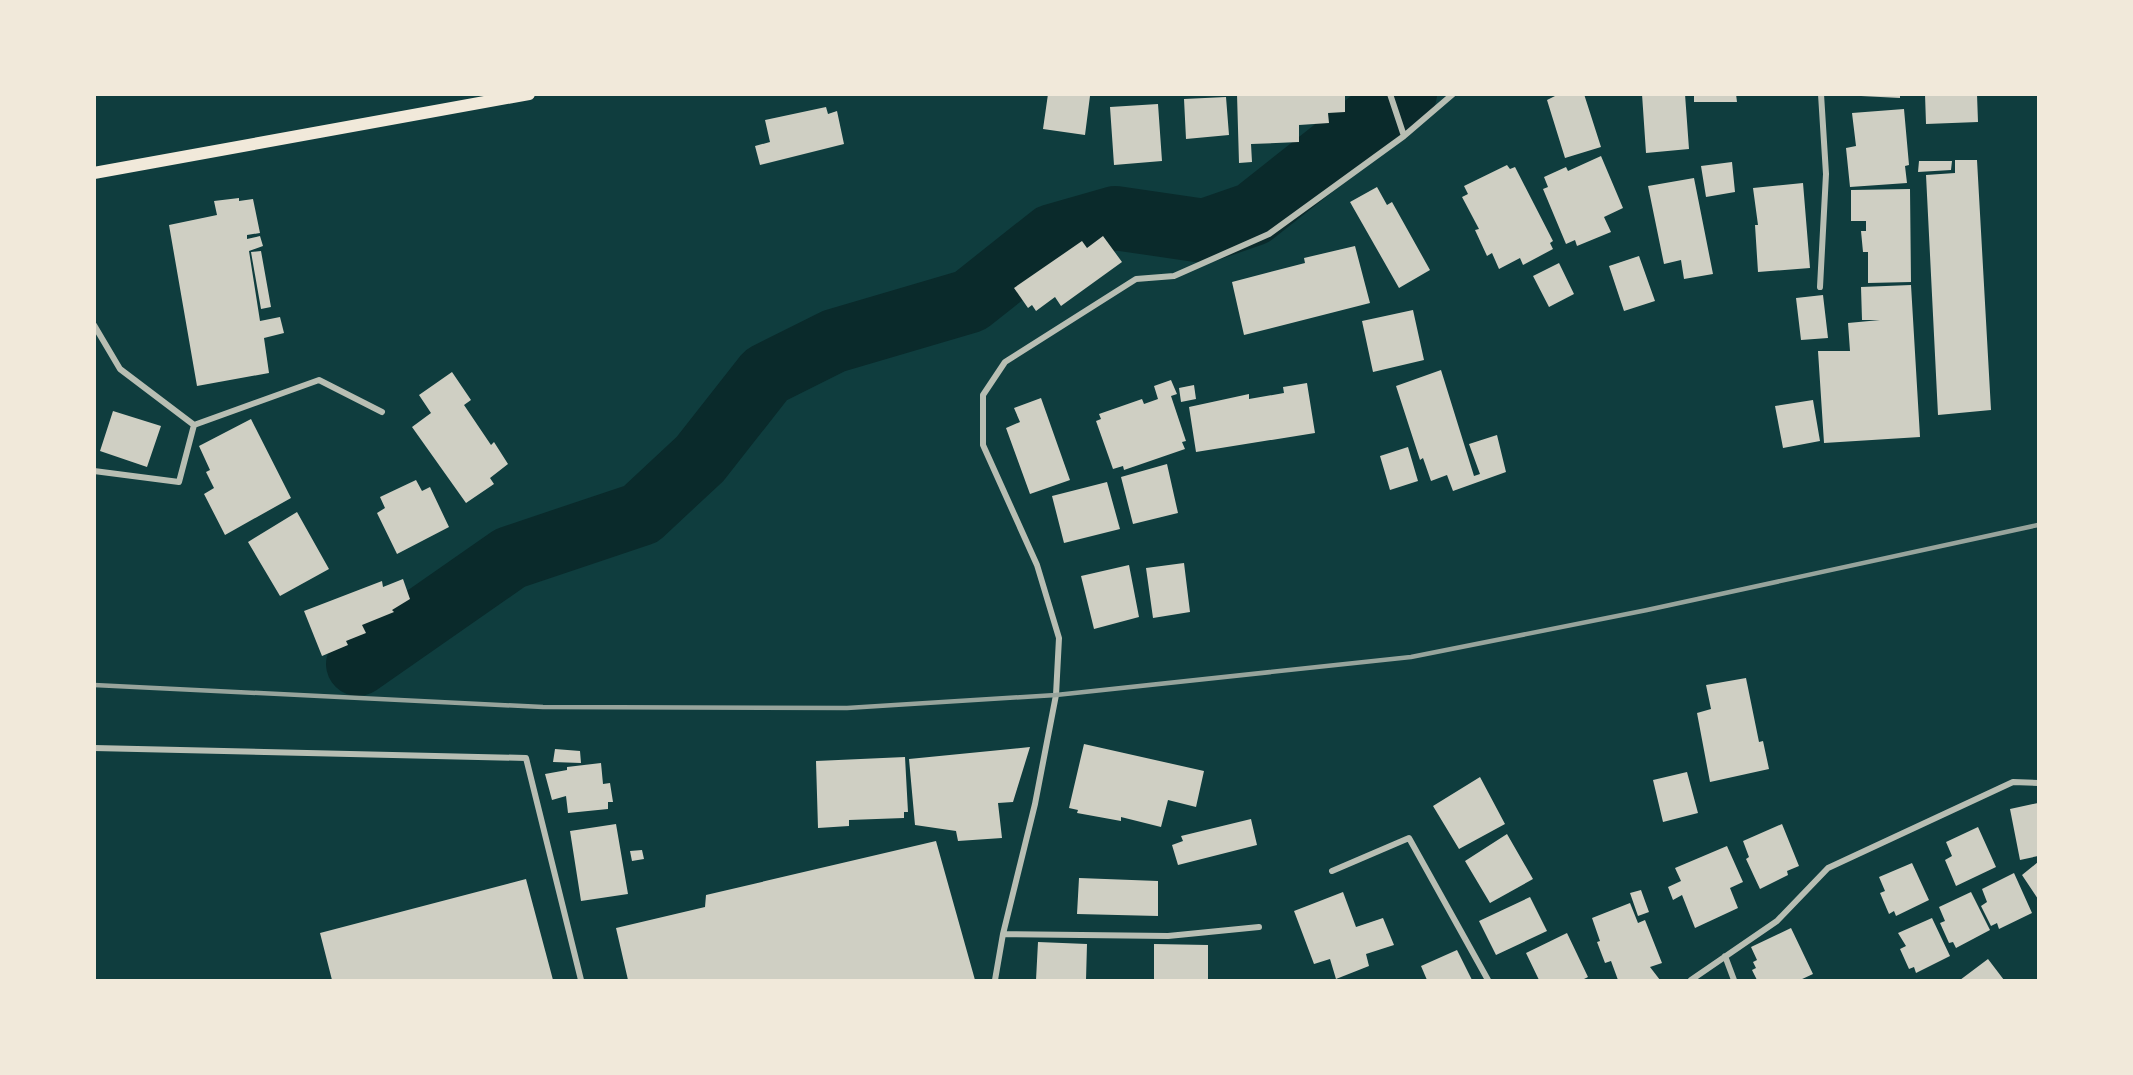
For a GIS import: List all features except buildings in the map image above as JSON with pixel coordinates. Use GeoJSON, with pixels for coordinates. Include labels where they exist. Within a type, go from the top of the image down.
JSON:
{"type":"FeatureCollection","features":[{"type":"Feature","properties":{"kind":"main road"},"geometry":{"type":"LineString","coordinates":[[94,173],[529,94]]}},
{"type":"Feature","properties":{"kind":"street"},"geometry":{"type":"LineString","coordinates":[[1390,94],[1404,136]]}},
{"type":"Feature","properties":{"kind":"street"},"geometry":{"type":"LineString","coordinates":[[995,981],[1003,934],[1035,804],[1056,695],[1059,639],[1037,565],[983,445],[983,395],[1005,362],[1136,279],[1174,276],[1269,234],[1404,136],[1453,94]]}},
{"type":"Feature","properties":{"kind":"street"},"geometry":{"type":"LineString","coordinates":[[1820,287],[1826,174],[1821,94]]}},
{"type":"Feature","properties":{"kind":"street"},"geometry":{"type":"LineString","coordinates":[[94,325],[120,369],[194,425]]}},
{"type":"Feature","properties":{"kind":"street"},"geometry":{"type":"LineString","coordinates":[[194,425],[319,380],[382,412]]}},
{"type":"Feature","properties":{"kind":"street"},"geometry":{"type":"LineString","coordinates":[[94,471],[179,482],[194,425]]}},
{"type":"Feature","properties":{"kind":"street"},"geometry":{"type":"LineString","coordinates":[[94,748],[526,758],[581,981]]}},
{"type":"Feature","properties":{"kind":"street"},"geometry":{"type":"LineString","coordinates":[[1691,981],[1777,921],[1828,868],[2013,782],[2038,783]]}},
{"type":"Feature","properties":{"kind":"street"},"geometry":{"type":"LineString","coordinates":[[1332,871],[1409,838],[1488,981]]}},
{"type":"Feature","properties":{"kind":"street"},"geometry":{"type":"LineString","coordinates":[[1003,934],[1168,936],[1259,927]]}},
{"type":"Feature","properties":{"kind":"street"},"geometry":{"type":"LineString","coordinates":[[1725,956],[1734,981]]}},
{"type":"Feature","properties":{"kind":"waterway"},"geometry":{"type":"LineString","coordinates":[[358,664],[510,558],[641,514],[700,459],[766,375],[834,341],[970,301],[1052,236],[1115,218],[1204,231],[1253,214],[1405,94]]}},
{"type":"Feature","properties":{"kind":"railway"},"geometry":{"type":"LineString","coordinates":[[94,685],[543,707],[847,708],[1056,695],[1411,657],[1647,610],[2038,525]]}}]}
